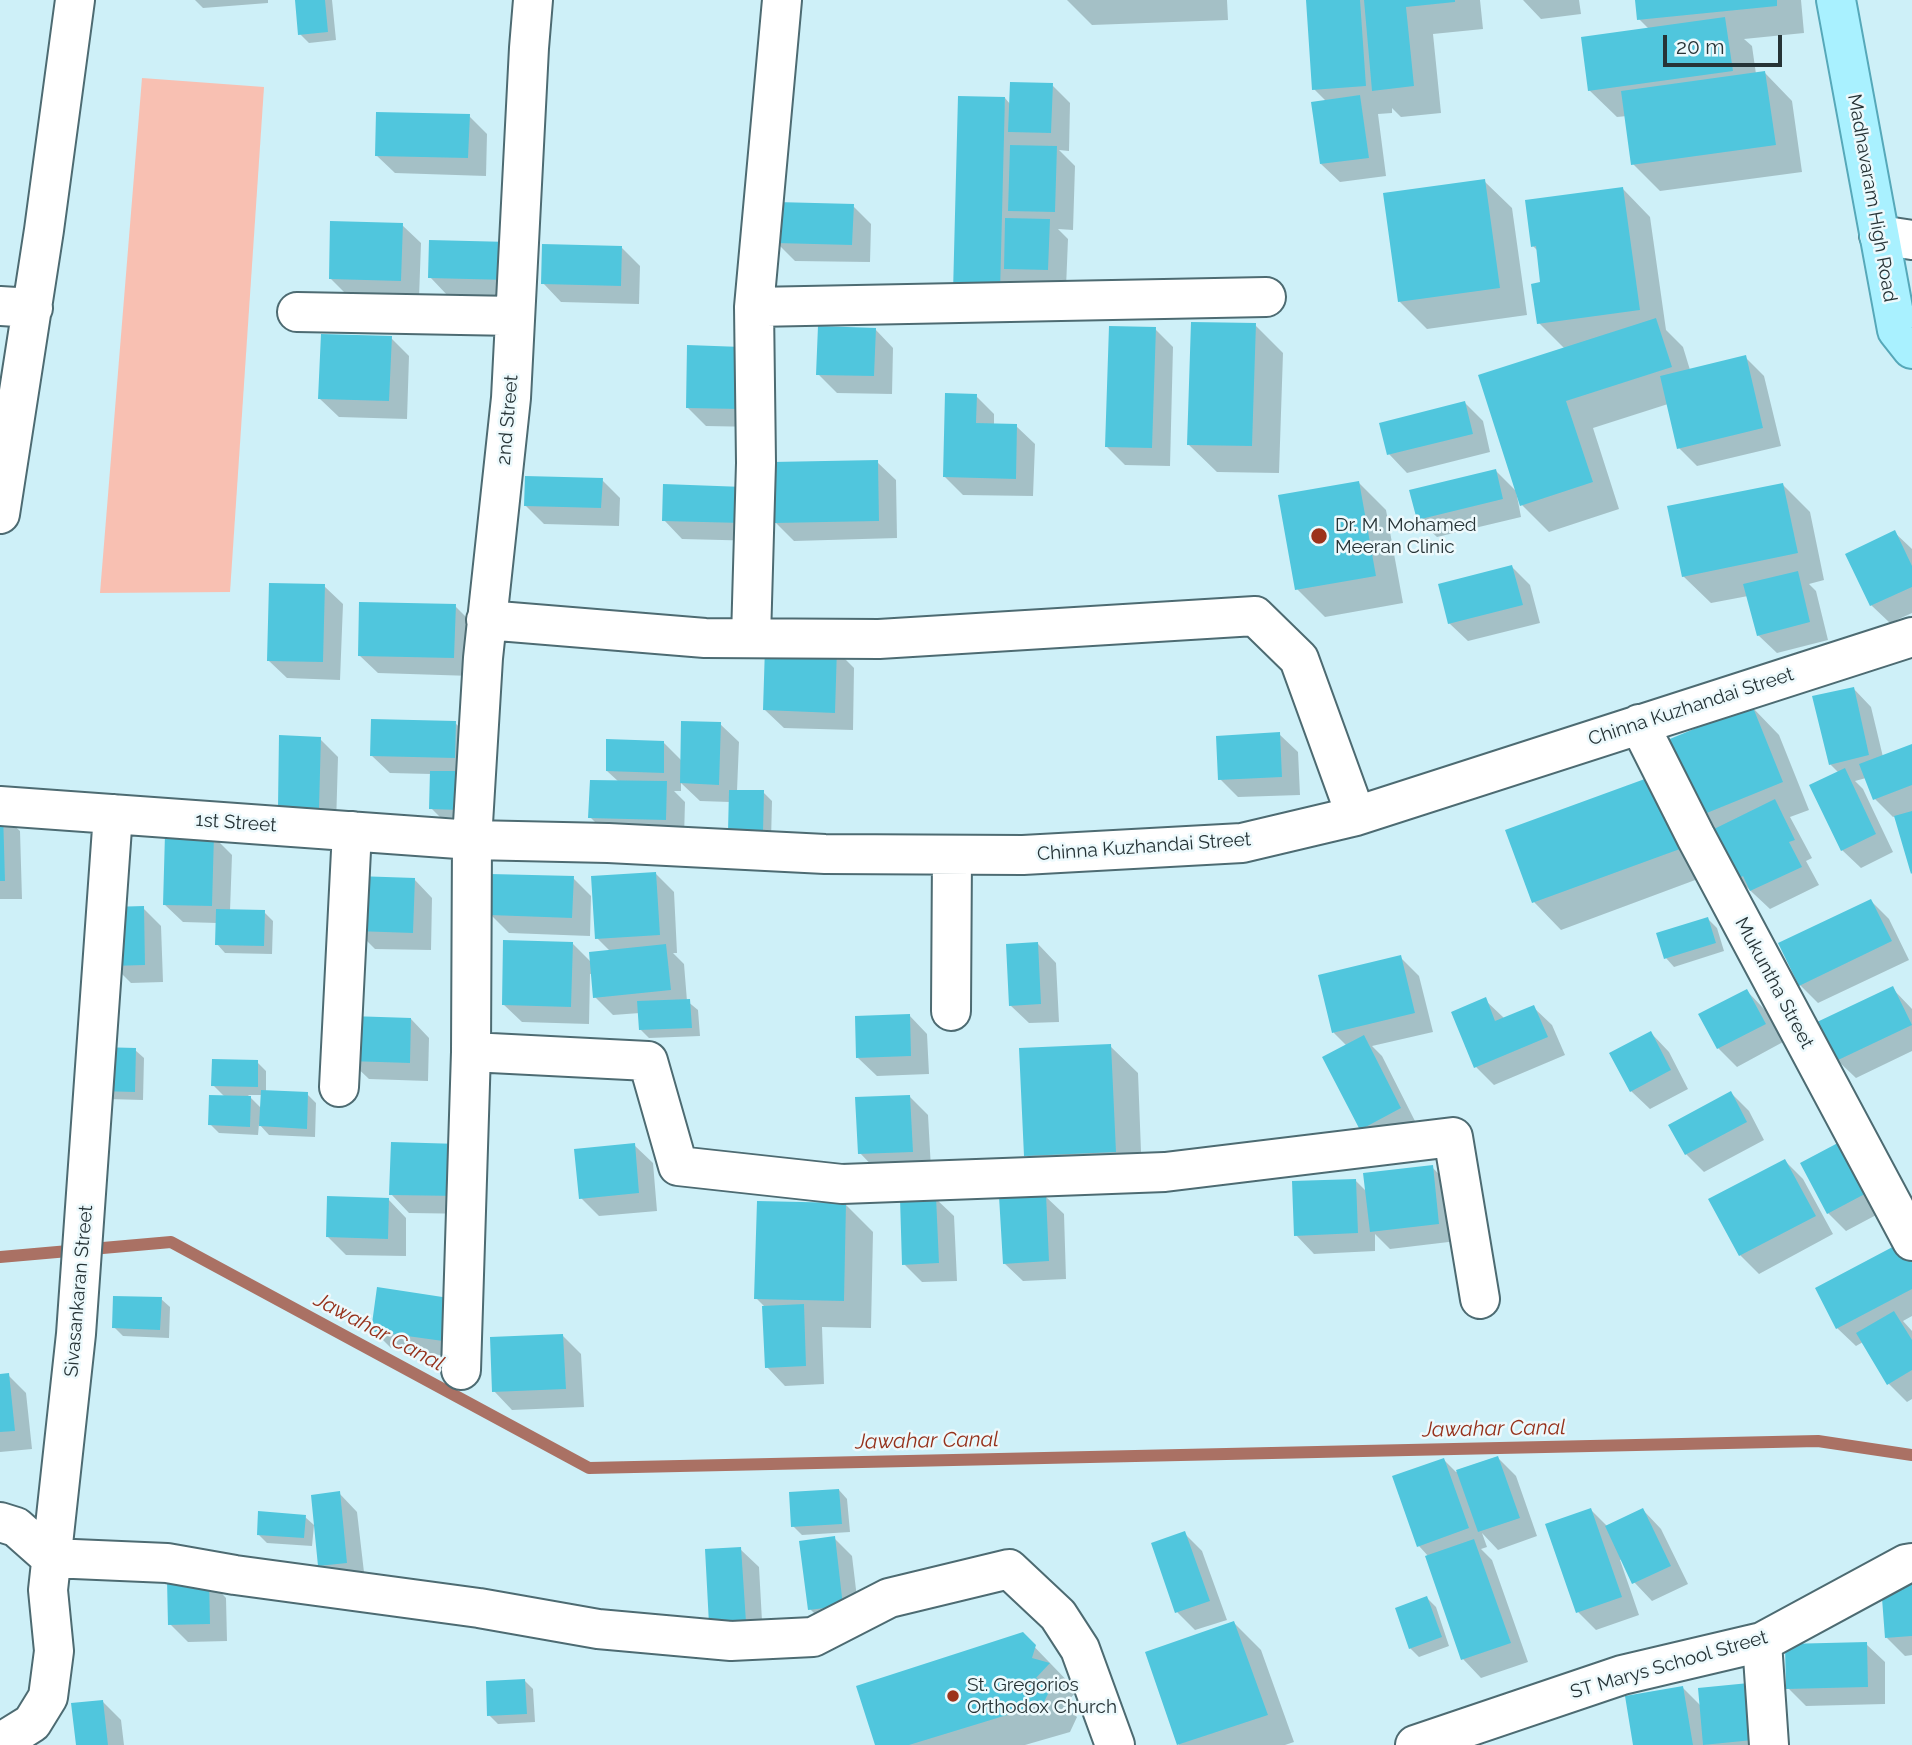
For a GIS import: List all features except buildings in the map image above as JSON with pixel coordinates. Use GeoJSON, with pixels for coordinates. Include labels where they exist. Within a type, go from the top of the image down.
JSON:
{"type":"FeatureCollection","features":[{"type":"Feature","properties":{"kind":"main road","name":"Madhavaram High Road"},"geometry":{"type":"LineString","coordinates":[[1836,0],[1896,238],[1897,330],[1912,349]]}},
{"type":"Feature","properties":{"kind":"street"},"geometry":{"type":"LineString","coordinates":[[0,514],[16,307],[75,0]]}},
{"type":"Feature","properties":{"kind":"street","name":"2nd Street"},"geometry":{"type":"LineString","coordinates":[[461,1370],[471,1052],[472,840],[486,620],[511,398],[533,0]]}},
{"type":"Feature","properties":{"kind":"street"},"geometry":{"type":"LineString","coordinates":[[751,638],[755,463],[754,307],[782,0]]}},
{"type":"Feature","properties":{"kind":"street"},"geometry":{"type":"LineString","coordinates":[[754,307],[1266,297]]}},
{"type":"Feature","properties":{"kind":"street"},"geometry":{"type":"LineString","coordinates":[[297,312],[515,316]]}},
{"type":"Feature","properties":{"kind":"street"},"geometry":{"type":"LineString","coordinates":[[486,620],[705,638],[879,639],[1255,616],[1299,659],[1356,816]]}},
{"type":"Feature","properties":{"kind":"street","name":"Chinna Kuzhandai Street"},"geometry":{"type":"LineString","coordinates":[[472,840],[608,843],[825,854],[952,855],[1023,855],[1242,843],[1356,816],[1912,637]]}},
{"type":"Feature","properties":{"kind":"street","name":"Mukuntha Street"},"geometry":{"type":"LineString","coordinates":[[1639,724],[1696,837],[1912,1241]]}},
{"type":"Feature","properties":{"kind":"street","name":"1st Street"},"geometry":{"type":"LineString","coordinates":[[0,806],[472,840]]}},
{"type":"Feature","properties":{"kind":"street","name":"Sivasankaran Street"},"geometry":{"type":"LineString","coordinates":[[0,1743],[32,1723],[48,1697],[54,1651],[48,1590],[80,1285],[113,814]]}},
{"type":"Feature","properties":{"kind":"street"},"geometry":{"type":"LineString","coordinates":[[340,1087],[352,831]]}},
{"type":"Feature","properties":{"kind":"street"},"geometry":{"type":"LineString","coordinates":[[951,1011],[952,855]]}},
{"type":"Feature","properties":{"kind":"street"},"geometry":{"type":"LineString","coordinates":[[471,1052],[648,1061],[678,1166],[842,1184],[1165,1172],[1453,1137],[1480,1299]]}},
{"type":"Feature","properties":{"kind":"street"},"geometry":{"type":"LineString","coordinates":[[0,1522],[16,1527],[51,1558],[167,1563],[479,1608],[598,1629],[731,1641],[813,1637],[888,1598],[1009,1569],[1058,1615],[1080,1649],[1115,1745]]}},
{"type":"Feature","properties":{"kind":"street","name":"ST Marys School Street"},"geometry":{"type":"LineString","coordinates":[[1415,1745],[1622,1675],[1762,1642],[1912,1563]]}},
{"type":"Feature","properties":{"kind":"street"},"geometry":{"type":"LineString","coordinates":[[1762,1642],[1769,1745]]}},
{"type":"Feature","properties":{"kind":"shaded area"},"geometry":{"type":"Polygon","coordinates":[[[142,78],[264,87],[230,592],[100,593],[142,78]]]}},
{"type":"Feature","properties":{"kind":"waterway","name":"Jawahar Canal"},"geometry":{"type":"LineString","coordinates":[[0,1257],[171,1242],[589,1468],[1818,1441],[1912,1455]]}},
{"type":"Feature","properties":{"kind":"place","name":"Dr. M. Mohamed Meeran Clinic"},"geometry":{"type":"Point","coordinates":[1319,536]}},
{"type":"Feature","properties":{"kind":"place","name":"St. Gregorios Orthodox Church"},"geometry":{"type":"Point","coordinates":[953,1696]}}]}
